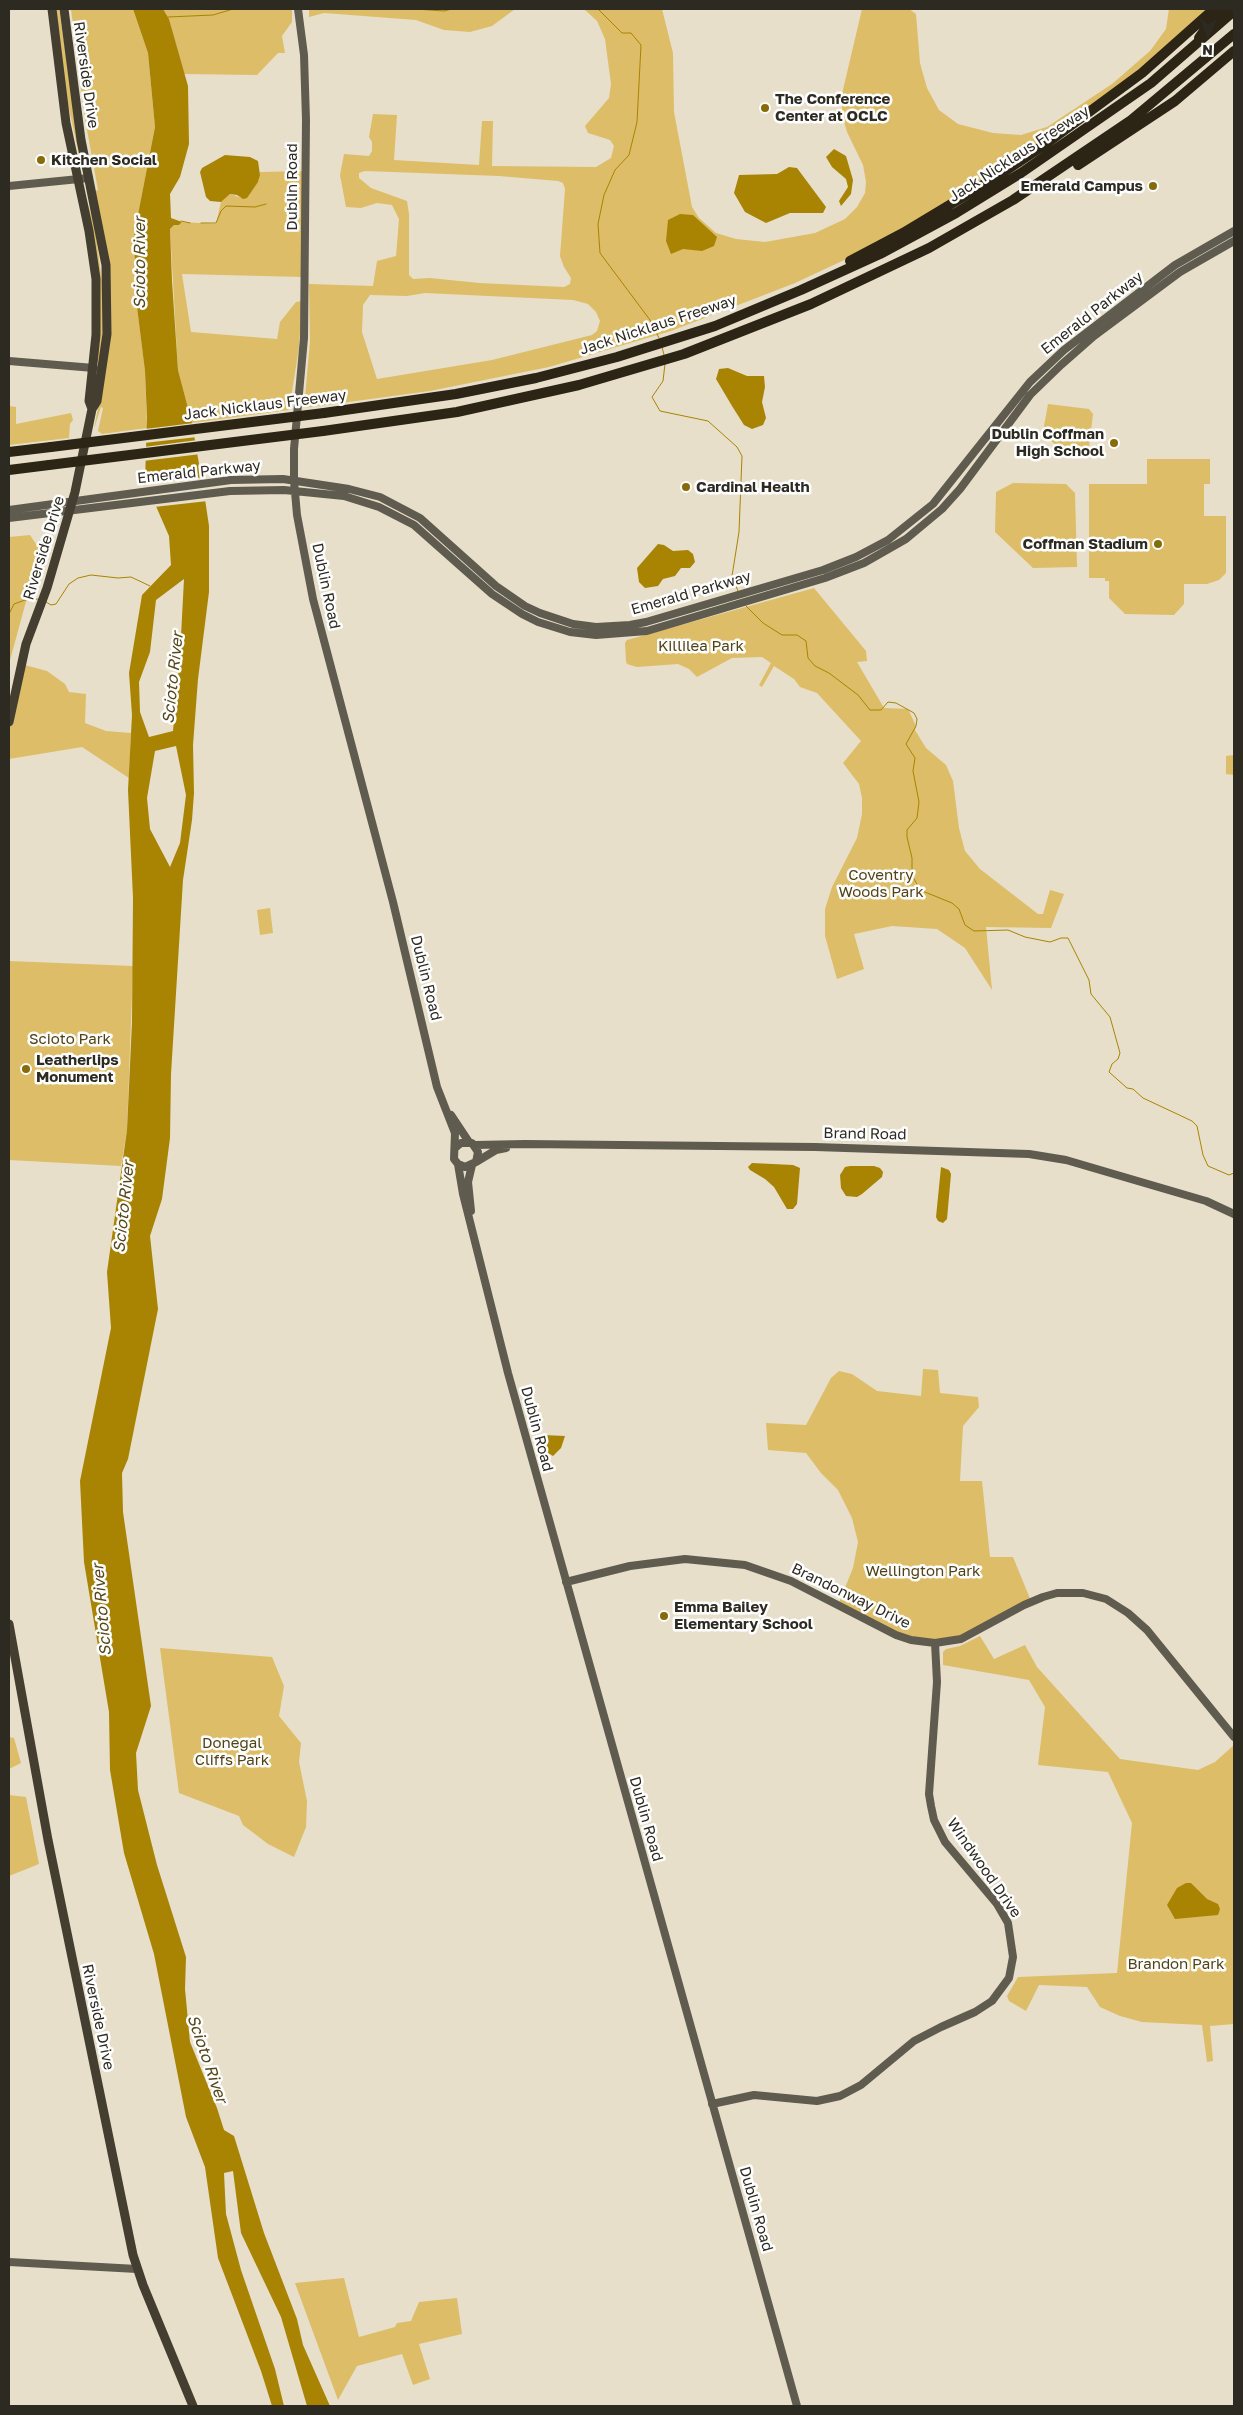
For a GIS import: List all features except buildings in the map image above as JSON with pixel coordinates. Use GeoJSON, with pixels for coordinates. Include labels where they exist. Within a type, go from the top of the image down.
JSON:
{"type":"FeatureCollection","features":[{"type":"Feature","properties":{"kind":"highway"},"geometry":{"type":"LineString","coordinates":[[822,281],[866,252],[903,233],[996,177],[1047,143],[1142,73],[1214,9]]}},
{"type":"Feature","properties":{"kind":"highway"},"geometry":{"type":"LineString","coordinates":[[1193,48],[1203,31],[1225,9]]}},
{"type":"Feature","properties":{"kind":"highway","name":"Jack Nicklaus Freeway"},"geometry":{"type":"LineString","coordinates":[[9,452],[324,413],[465,392],[536,378],[637,351],[715,326],[822,281],[880,254],[956,213],[1094,125],[1151,83],[1234,11]]}},
{"type":"Feature","properties":{"kind":"highway"},"geometry":{"type":"LineString","coordinates":[[1013,200],[1130,121],[1234,34]]}},
{"type":"Feature","properties":{"kind":"highway"},"geometry":{"type":"LineString","coordinates":[[9,470],[323,431],[457,412],[579,385],[684,354],[852,286],[929,248],[1096,154],[1175,101],[1234,51]]}},
{"type":"Feature","properties":{"kind":"main road","name":"Riverside Drive"},"geometry":{"type":"LineString","coordinates":[[52,9],[66,123],[89,231],[96,279],[94,368],[89,401],[92,409]]}},
{"type":"Feature","properties":{"kind":"main road","name":"Riverside Drive"},"geometry":{"type":"LineString","coordinates":[[9,722],[26,644],[47,588],[70,512],[92,409],[97,401],[102,373],[108,306],[102,238],[78,120],[64,9]]}},
{"type":"Feature","properties":{"kind":"main road","name":"Dublin Road"},"geometry":{"type":"LineString","coordinates":[[298,9],[304,63],[306,120],[304,338],[294,432],[294,481],[297,515],[313,599],[385,872],[442,1101],[455,1133],[455,1148]]}},
{"type":"Feature","properties":{"kind":"main road"},"geometry":{"type":"LineString","coordinates":[[9,186],[32,182],[89,178]]}},
{"type":"Feature","properties":{"kind":"main road","name":"Emerald Parkway"},"geometry":{"type":"LineString","coordinates":[[9,510],[231,480],[266,479],[294,481],[364,492],[399,507],[434,529],[509,596],[525,606],[557,620],[596,627],[630,625],[823,570],[881,545],[907,526],[949,486],[1030,382],[1064,350],[1176,265],[1234,231]]}},
{"type":"Feature","properties":{"kind":"main road","name":"Emerald Parkway"},"geometry":{"type":"LineString","coordinates":[[9,518],[70,512],[214,492],[266,489],[344,496],[390,512],[429,536],[504,603],[538,622],[570,632],[596,635],[630,634],[647,631],[852,568],[906,539],[942,509],[960,489],[1030,395],[1061,365],[1094,336],[1180,272],[1234,241]]}},
{"type":"Feature","properties":{"kind":"main road"},"geometry":{"type":"LineString","coordinates":[[9,361],[94,368]]}},
{"type":"Feature","properties":{"kind":"main road","name":"Dublin Road"},"geometry":{"type":"LineString","coordinates":[[442,1101],[472,1144]]}},
{"type":"Feature","properties":{"kind":"main road"},"geometry":{"type":"LineString","coordinates":[[461,1143],[472,1144],[478,1155],[474,1164],[465,1167],[458,1164],[453,1155],[455,1148],[461,1143]]}},
{"type":"Feature","properties":{"kind":"main road","name":"Brand Road"},"geometry":{"type":"LineString","coordinates":[[472,1144],[815,1147],[1029,1154],[1066,1160],[1198,1199],[1234,1214]]}},
{"type":"Feature","properties":{"kind":"main road","name":"Brand Road"},"geometry":{"type":"LineString","coordinates":[[474,1164],[496,1150],[525,1144]]}},
{"type":"Feature","properties":{"kind":"main road","name":"Dublin Road"},"geometry":{"type":"LineString","coordinates":[[458,1164],[474,1238],[508,1373],[797,2406]]}},
{"type":"Feature","properties":{"kind":"main road","name":"Dublin Road"},"geometry":{"type":"LineString","coordinates":[[474,1164],[468,1182],[474,1238]]}},
{"type":"Feature","properties":{"kind":"main road","name":"Brand Road"},"geometry":{"type":"LineString","coordinates":[[1198,1199],[1234,1219]]}},
{"type":"Feature","properties":{"kind":"main road","name":"Brandonway Drive"},"geometry":{"type":"LineString","coordinates":[[566,1582],[635,1565],[685,1559],[745,1565],[791,1582],[896,1635],[935,1644],[961,1639],[1032,1601],[1057,1593],[1083,1593],[1106,1599],[1128,1613],[1148,1630],[1234,1737]]}},
{"type":"Feature","properties":{"kind":"main road","name":"Riverside Drive"},"geometry":{"type":"LineString","coordinates":[[9,1624],[46,1830],[137,2269],[192,2406]]}},
{"type":"Feature","properties":{"kind":"main road","name":"Windwood Drive"},"geometry":{"type":"LineString","coordinates":[[712,2104],[754,2095],[817,2101],[840,2096],[860,2085],[914,2041],[992,2002],[1009,1978],[1013,1958],[1008,1923],[996,1904],[945,1842],[934,1820],[929,1794],[937,1682],[935,1644]]}},
{"type":"Feature","properties":{"kind":"main road"},"geometry":{"type":"LineString","coordinates":[[9,2262],[137,2269]]}},
{"type":"Feature","properties":{"kind":"green space"},"geometry":{"type":"Polygon","coordinates":[[[54,9],[59,9],[82,159],[80,160],[68,104],[54,9]]]}},
{"type":"Feature","properties":{"kind":"green space"},"geometry":{"type":"Polygon","coordinates":[[[71,9],[133,9],[148,53],[155,127],[134,235],[136,299],[145,371],[147,428],[102,434],[98,431],[103,408],[101,407],[94,429],[109,348],[109,264],[95,191],[98,190],[85,119],[71,9]]]}},
{"type":"Feature","properties":{"kind":"green space"},"geometry":{"type":"Polygon","coordinates":[[[163,9],[292,9],[292,22],[282,36],[285,53],[278,53],[257,75],[184,74],[169,19],[163,9]]]}},
{"type":"Feature","properties":{"kind":"green space"},"geometry":{"type":"Polygon","coordinates":[[[309,9],[515,9],[492,26],[470,32],[444,30],[416,20],[324,13],[309,17],[309,9]]]}},
{"type":"Feature","properties":{"kind":"green space"},"geometry":{"type":"Polygon","coordinates":[[[584,9],[662,9],[673,53],[674,112],[692,207],[699,218],[716,233],[736,239],[765,242],[815,233],[845,219],[857,207],[865,193],[866,182],[863,165],[847,132],[842,114],[842,94],[862,9],[909,9],[916,14],[920,63],[927,88],[939,110],[958,124],[993,133],[1021,135],[1047,127],[1112,84],[1150,51],[1166,29],[1169,9],[1209,9],[1172,43],[1100,102],[952,201],[855,255],[795,283],[671,331],[549,367],[430,391],[304,408],[310,342],[309,284],[373,286],[377,261],[396,256],[399,219],[392,205],[377,203],[361,208],[346,207],[340,175],[344,154],[369,156],[372,151],[372,142],[369,137],[373,114],[397,115],[394,160],[479,165],[482,121],[493,121],[492,166],[596,167],[611,158],[614,146],[610,140],[588,133],[585,126],[609,98],[611,84],[605,39],[597,21],[584,9]],[[365,171],[359,173],[359,178],[371,188],[407,201],[409,214],[409,275],[413,279],[430,278],[479,283],[564,287],[570,284],[571,278],[560,256],[565,189],[563,183],[499,176],[365,171]],[[425,293],[407,296],[370,295],[363,305],[362,332],[377,379],[492,360],[592,335],[597,331],[600,321],[596,312],[588,304],[573,300],[425,293]]]}},
{"type":"Feature","properties":{"kind":"green space"},"geometry":{"type":"Polygon","coordinates":[[[302,171],[302,277],[182,274],[191,332],[277,339],[280,322],[296,302],[302,301],[299,348],[289,410],[192,423],[178,370],[170,229],[182,222],[216,224],[221,202],[230,194],[242,198],[258,182],[260,172],[302,171]]]}},
{"type":"Feature","properties":{"kind":"green space"},"geometry":{"type":"Polygon","coordinates":[[[87,201],[95,227],[102,282],[105,331],[98,368],[87,201]]]}},
{"type":"Feature","properties":{"kind":"green space"},"geometry":{"type":"Polygon","coordinates":[[[1048,404],[1089,409],[1093,414],[1088,455],[1065,453],[1049,439],[1044,426],[1048,404]]]}},
{"type":"Feature","properties":{"kind":"green space"},"geometry":{"type":"Polygon","coordinates":[[[9,406],[16,407],[16,424],[71,413],[73,420],[70,424],[69,438],[9,445],[9,406]]]}},
{"type":"Feature","properties":{"kind":"green space","name":"Coffman Stadium"},"geometry":{"type":"Polygon","coordinates":[[[1147,459],[1210,459],[1210,484],[1204,484],[1204,516],[1226,516],[1226,573],[1219,580],[1207,584],[1184,584],[1184,604],[1174,615],[1125,614],[1109,598],[1109,581],[1105,581],[1105,578],[1089,578],[1089,484],[1147,484],[1147,459]]]}},
{"type":"Feature","properties":{"kind":"green space"},"geometry":{"type":"Polygon","coordinates":[[[1013,483],[1066,484],[1075,493],[1077,567],[1033,568],[995,532],[996,492],[1013,483]]]}},
{"type":"Feature","properties":{"kind":"green space"},"geometry":{"type":"Polygon","coordinates":[[[30,535],[40,550],[9,664],[9,537],[30,535]]]}},
{"type":"Feature","properties":{"kind":"green space","name":"Coventry Woods Park"},"geometry":{"type":"Polygon","coordinates":[[[814,588],[866,651],[867,661],[857,662],[884,708],[908,709],[916,726],[915,730],[926,748],[946,765],[953,781],[959,828],[965,851],[980,869],[1038,914],[1043,914],[1050,890],[1064,894],[1051,928],[986,927],[992,990],[965,948],[937,929],[892,926],[854,934],[864,969],[837,979],[825,936],[825,909],[832,887],[857,838],[862,814],[862,798],[859,784],[843,763],[861,741],[817,693],[800,687],[794,679],[774,666],[762,687],[759,685],[771,663],[762,657],[732,658],[697,677],[689,669],[678,664],[637,667],[627,664],[625,643],[627,640],[814,588]]]}},
{"type":"Feature","properties":{"kind":"green space"},"geometry":{"type":"Polygon","coordinates":[[[21,664],[47,671],[65,684],[69,692],[86,694],[85,723],[106,731],[131,733],[129,778],[82,747],[9,759],[9,722],[21,664]]]}},
{"type":"Feature","properties":{"kind":"green space"},"geometry":{"type":"Polygon","coordinates":[[[1234,755],[1234,775],[1226,774],[1226,756],[1234,755]]]}},
{"type":"Feature","properties":{"kind":"green space"},"geometry":{"type":"Polygon","coordinates":[[[270,908],[273,933],[260,935],[257,910],[270,908]]]}},
{"type":"Feature","properties":{"kind":"green space","name":"Scioto Park"},"geometry":{"type":"Polygon","coordinates":[[[9,961],[133,966],[127,1130],[121,1166],[9,1160],[9,961]]]}},
{"type":"Feature","properties":{"kind":"green space","name":"Wellington Park"},"geometry":{"type":"Polygon","coordinates":[[[923,1369],[938,1370],[940,1393],[978,1397],[979,1407],[963,1426],[960,1481],[982,1481],[990,1557],[1013,1557],[1031,1601],[961,1639],[911,1640],[838,1605],[853,1568],[858,1542],[852,1518],[838,1490],[821,1473],[806,1453],[768,1450],[766,1423],[806,1425],[831,1378],[839,1371],[852,1374],[877,1391],[921,1396],[923,1369]]]}},
{"type":"Feature","properties":{"kind":"green space","name":"Brandon Park"},"geometry":{"type":"Polygon","coordinates":[[[980,1636],[994,1659],[1025,1645],[1037,1667],[1120,1759],[1198,1770],[1215,1762],[1234,1745],[1234,2024],[1210,2026],[1213,2061],[1207,2062],[1202,2025],[1142,2022],[1120,2016],[1100,2007],[1087,1987],[1039,1985],[1026,2011],[1009,2001],[1007,1996],[1018,1977],[1117,1973],[1132,1823],[1108,1772],[1038,1765],[1045,1707],[1029,1680],[943,1665],[943,1652],[946,1649],[960,1646],[980,1636]]]}},
{"type":"Feature","properties":{"kind":"green space","name":"Donegal Cliffs Park"},"geometry":{"type":"Polygon","coordinates":[[[160,1648],[272,1657],[284,1686],[279,1716],[301,1743],[299,1762],[307,1801],[306,1827],[294,1857],[268,1844],[243,1825],[239,1816],[179,1793],[160,1648]]]}},
{"type":"Feature","properties":{"kind":"green space"},"geometry":{"type":"Polygon","coordinates":[[[9,1737],[14,1738],[21,1763],[9,1769],[9,1737]]]}},
{"type":"Feature","properties":{"kind":"green space"},"geometry":{"type":"Polygon","coordinates":[[[9,1795],[26,1797],[39,1864],[9,1876],[9,1795]]]}},
{"type":"Feature","properties":{"kind":"green space"},"geometry":{"type":"Polygon","coordinates":[[[344,2278],[359,2337],[395,2327],[397,2323],[411,2321],[419,2302],[457,2298],[462,2334],[419,2344],[430,2379],[413,2385],[402,2354],[357,2366],[338,2400],[295,2283],[344,2278]]]}},
{"type":"Feature","properties":{"kind":"water","name":"Scioto River"},"geometry":{"type":"Polygon","coordinates":[[[133,9],[163,9],[169,19],[188,86],[189,144],[180,177],[170,194],[171,218],[182,222],[170,229],[172,281],[178,370],[192,423],[209,526],[209,592],[198,679],[193,745],[194,793],[192,820],[183,880],[171,1074],[170,1138],[162,1199],[150,1236],[158,1309],[128,1459],[122,1473],[123,1512],[151,1706],[136,1753],[138,1790],[157,1865],[186,1957],[185,1989],[190,2042],[224,2130],[234,2136],[264,2233],[297,2319],[303,2345],[330,2406],[307,2406],[281,2317],[241,2233],[233,2171],[224,2173],[226,2214],[241,2270],[275,2369],[284,2406],[272,2406],[261,2371],[218,2258],[205,2167],[186,2117],[154,1954],[124,1853],[110,1770],[109,1712],[84,1562],[80,1481],[111,1328],[107,1272],[127,1130],[132,1022],[133,898],[128,790],[132,715],[129,673],[142,595],[171,565],[169,536],[145,481],[147,418],[145,371],[136,299],[134,235],[155,127],[148,53],[133,9]],[[184,579],[156,600],[150,652],[139,682],[140,712],[149,737],[173,731],[184,579]],[[176,746],[155,751],[147,798],[150,829],[170,867],[180,843],[186,795],[176,746]]]}},
{"type":"Feature","properties":{"kind":"water"},"geometry":{"type":"Polygon","coordinates":[[[834,149],[846,156],[853,180],[851,194],[841,206],[839,201],[848,187],[846,179],[832,167],[826,157],[834,149]]]}},
{"type":"Feature","properties":{"kind":"water"},"geometry":{"type":"Polygon","coordinates":[[[225,155],[250,157],[258,161],[260,175],[258,182],[247,198],[243,199],[237,195],[230,194],[221,202],[210,201],[206,197],[200,172],[202,168],[225,155]]]}},
{"type":"Feature","properties":{"kind":"water"},"geometry":{"type":"Polygon","coordinates":[[[789,167],[797,168],[826,207],[823,213],[790,213],[766,223],[745,212],[734,193],[739,175],[777,174],[789,167]]]}},
{"type":"Feature","properties":{"kind":"water"},"geometry":{"type":"Polygon","coordinates":[[[680,214],[693,215],[717,237],[714,246],[702,251],[683,249],[671,254],[666,241],[668,220],[680,214]]]}},
{"type":"Feature","properties":{"kind":"water"},"geometry":{"type":"Polygon","coordinates":[[[728,368],[747,376],[764,376],[765,387],[762,402],[766,418],[763,425],[752,429],[744,425],[732,406],[716,379],[719,369],[728,368]]]}},
{"type":"Feature","properties":{"kind":"water"},"geometry":{"type":"Polygon","coordinates":[[[658,544],[664,545],[673,551],[688,550],[693,554],[695,562],[690,568],[681,568],[675,576],[663,579],[658,586],[645,588],[639,582],[637,568],[658,544]]]}},
{"type":"Feature","properties":{"kind":"water"},"geometry":{"type":"Polygon","coordinates":[[[752,1163],[793,1165],[800,1168],[797,1204],[793,1209],[787,1209],[774,1187],[750,1170],[748,1167],[752,1163]]]}},
{"type":"Feature","properties":{"kind":"water"},"geometry":{"type":"Polygon","coordinates":[[[874,1166],[880,1168],[883,1172],[882,1177],[857,1197],[846,1196],[841,1188],[840,1175],[845,1167],[874,1166]]]}},
{"type":"Feature","properties":{"kind":"water"},"geometry":{"type":"Polygon","coordinates":[[[941,1167],[949,1170],[951,1174],[947,1219],[943,1223],[938,1221],[936,1217],[941,1167]]]}},
{"type":"Feature","properties":{"kind":"water"},"geometry":{"type":"Polygon","coordinates":[[[543,1435],[565,1436],[561,1448],[553,1456],[548,1453],[543,1435]]]}},
{"type":"Feature","properties":{"kind":"water"},"geometry":{"type":"Polygon","coordinates":[[[1186,1883],[1191,1883],[1207,1899],[1218,1904],[1220,1909],[1218,1915],[1175,1919],[1167,1905],[1177,1888],[1186,1883]]]}},
{"type":"Feature","properties":{"kind":"pier"},"geometry":{"type":"Polygon","coordinates":[[[194,423],[197,437],[144,443],[145,429],[194,423]]]}},
{"type":"Feature","properties":{"kind":"pier"},"geometry":{"type":"Polygon","coordinates":[[[198,440],[201,454],[143,461],[144,447],[198,440]]]}},
{"type":"Feature","properties":{"kind":"pier"},"geometry":{"type":"Polygon","coordinates":[[[205,477],[208,501],[154,507],[144,484],[205,477]]]}},
{"type":"Feature","properties":{"kind":"waterway"},"geometry":{"type":"LineString","coordinates":[[168,17],[213,15],[233,9]]}},
{"type":"Feature","properties":{"kind":"waterway"},"geometry":{"type":"LineString","coordinates":[[415,9],[444,11],[452,9]]}},
{"type":"Feature","properties":{"kind":"waterway"},"geometry":{"type":"LineString","coordinates":[[598,9],[622,33],[631,33],[641,45],[637,122],[629,155],[615,170],[604,195],[598,224],[600,253],[650,320],[659,338]]}},
{"type":"Feature","properties":{"kind":"waterway"},"geometry":{"type":"LineString","coordinates":[[201,223],[216,223],[221,211],[226,206],[255,207],[266,204]]}},
{"type":"Feature","properties":{"kind":"waterway"},"geometry":{"type":"LineString","coordinates":[[181,221],[190,223]]}},
{"type":"Feature","properties":{"kind":"waterway"},"geometry":{"type":"LineString","coordinates":[[662,347],[664,355]]}},
{"type":"Feature","properties":{"kind":"waterway"},"geometry":{"type":"LineString","coordinates":[[665,364],[663,381],[652,397],[660,411],[708,421],[737,447],[742,456],[739,532],[732,576],[738,591]]}},
{"type":"Feature","properties":{"kind":"waterway"},"geometry":{"type":"LineString","coordinates":[[46,602],[51,605],[56,604],[69,584],[78,578],[91,575],[118,578],[131,577],[150,586]]}},
{"type":"Feature","properties":{"kind":"waterway"},"geometry":{"type":"LineString","coordinates":[[9,614],[14,604],[25,600],[38,599]]}},
{"type":"Feature","properties":{"kind":"waterway"},"geometry":{"type":"LineString","coordinates":[[746,606],[763,623],[782,635],[797,635],[806,641],[808,658],[815,666],[829,673],[858,695],[870,710],[881,710],[888,702],[896,703],[914,713],[917,719],[916,726],[906,744],[915,758],[913,771],[919,802],[917,818],[907,830],[907,837],[912,858],[912,875],[920,890],[952,903],[959,909],[965,925],[974,931],[1008,930],[1025,937],[1050,942],[1061,938],[1068,938],[1089,980],[1091,994],[1110,1017],[1120,1053],[1109,1072],[1127,1088],[1133,1089],[1143,1098],[1192,1121],[1197,1126],[1203,1155],[1208,1166],[1229,1175],[1234,1173]]}},
{"type":"Feature","properties":{"kind":"place","name":"The Conference Center at OCLC"},"geometry":{"type":"Point","coordinates":[765,108]}},
{"type":"Feature","properties":{"kind":"place","name":"Kitchen Social"},"geometry":{"type":"Point","coordinates":[41,160]}},
{"type":"Feature","properties":{"kind":"place","name":"Emerald Campus"},"geometry":{"type":"Point","coordinates":[1153,186]}},
{"type":"Feature","properties":{"kind":"place","name":"Dublin Coffman High School"},"geometry":{"type":"Point","coordinates":[1114,443]}},
{"type":"Feature","properties":{"kind":"place","name":"Cardinal Health"},"geometry":{"type":"Point","coordinates":[686,487]}},
{"type":"Feature","properties":{"kind":"place","name":"Coffman Stadium"},"geometry":{"type":"Point","coordinates":[1158,544]}},
{"type":"Feature","properties":{"kind":"place","name":"Leatherlips Monument"},"geometry":{"type":"Point","coordinates":[26,1069]}},
{"type":"Feature","properties":{"kind":"place","name":"Emma Bailey Elementary School"},"geometry":{"type":"Point","coordinates":[664,1616]}},
{"type":"Feature","properties":{"kind":"park label","name":"Killilea Park"},"geometry":{"type":"Point","coordinates":[701,646]}}]}
